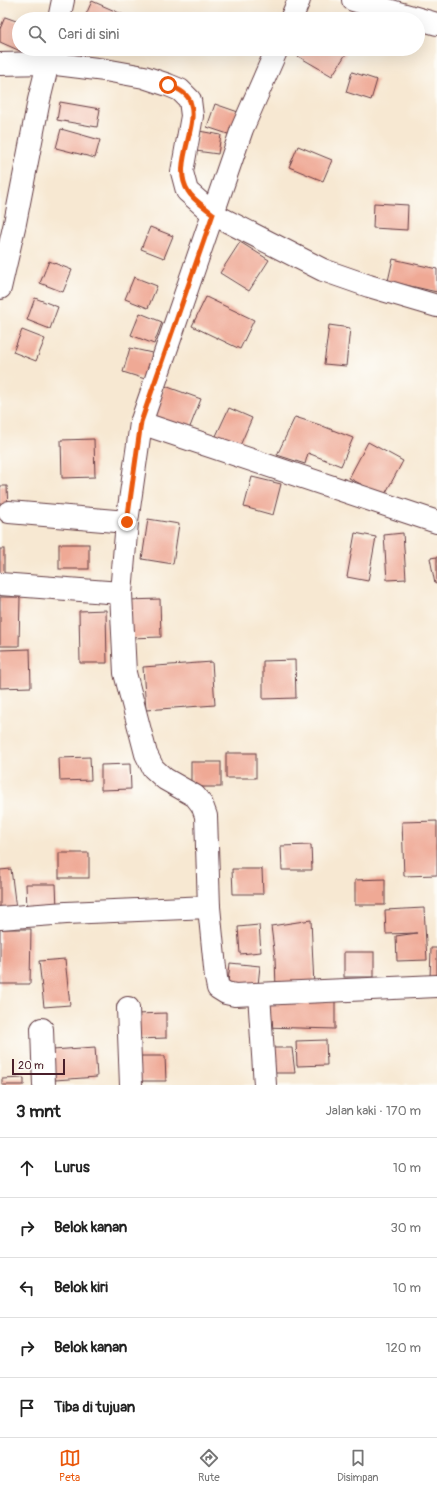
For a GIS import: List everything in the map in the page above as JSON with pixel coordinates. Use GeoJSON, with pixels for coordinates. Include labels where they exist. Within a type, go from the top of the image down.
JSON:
{"type":"FeatureCollection","features":[{"type":"Feature","properties":{"kind":"street"},"geometry":{"type":"LineString","coordinates":[[60,12],[63,0]]}},
{"type":"Feature","properties":{"kind":"street"},"geometry":{"type":"LineString","coordinates":[[293,12],[299,0]]}},
{"type":"Feature","properties":{"kind":"street"},"geometry":{"type":"LineString","coordinates":[[353,0],[395,12]]}},
{"type":"Feature","properties":{"kind":"street"},"geometry":{"type":"LineString","coordinates":[[425,21],[437,24]]}},
{"type":"Feature","properties":{"kind":"street"},"geometry":{"type":"LineString","coordinates":[[0,288],[15,223],[39,100],[50,56]]}},
{"type":"Feature","properties":{"kind":"street"},"geometry":{"type":"LineString","coordinates":[[0,64],[50,56],[105,70],[144,77],[180,90],[190,100],[192,116],[182,172],[188,191],[213,214],[323,270],[376,288],[437,306]]}},
{"type":"Feature","properties":{"kind":"street"},"geometry":{"type":"LineString","coordinates":[[274,56],[242,129],[141,422],[127,522],[121,593],[124,673],[146,754],[153,768],[165,779],[195,796],[202,805],[206,816],[209,907],[218,988],[226,993],[235,995],[437,986]]}},
{"type":"Feature","properties":{"kind":"street"},"geometry":{"type":"LineString","coordinates":[[141,422],[437,522]]}},
{"type":"Feature","properties":{"kind":"street"},"geometry":{"type":"LineString","coordinates":[[9,512],[127,522]]}},
{"type":"Feature","properties":{"kind":"street"},"geometry":{"type":"LineString","coordinates":[[0,584],[121,593]]}},
{"type":"Feature","properties":{"kind":"street"},"geometry":{"type":"LineString","coordinates":[[0,918],[66,913],[209,907]]}},
{"type":"Feature","properties":{"kind":"street"},"geometry":{"type":"LineString","coordinates":[[259,994],[265,1085]]}},
{"type":"Feature","properties":{"kind":"street"},"geometry":{"type":"LineString","coordinates":[[128,1008],[131,1085]]}},
{"type":"Feature","properties":{"kind":"street"},"geometry":{"type":"LineString","coordinates":[[42,1029],[44,1085]]}},
{"type":"Feature","properties":{"kind":"building"},"geometry":{"type":"Polygon","coordinates":[[[92,1],[117,12],[87,12],[92,1]]]}},
{"type":"Feature","properties":{"kind":"building"},"geometry":{"type":"Polygon","coordinates":[[[5,17],[12,20],[12,47],[0,42],[0,29],[5,17]]]}},
{"type":"Feature","properties":{"kind":"building"},"geometry":{"type":"Polygon","coordinates":[[[298,56],[345,56],[332,76],[298,56]]]}},
{"type":"Feature","properties":{"kind":"building"},"geometry":{"type":"Polygon","coordinates":[[[352,72],[377,80],[371,100],[346,92],[352,72]]]}},
{"type":"Feature","properties":{"kind":"building"},"geometry":{"type":"Polygon","coordinates":[[[60,102],[100,109],[97,127],[57,120],[60,102]]]}},
{"type":"Feature","properties":{"kind":"building"},"geometry":{"type":"Polygon","coordinates":[[[215,104],[241,113],[234,136],[207,127],[215,104]]]}},
{"type":"Feature","properties":{"kind":"building"},"geometry":{"type":"Polygon","coordinates":[[[61,129],[100,140],[95,158],[56,148],[61,129]]]}},
{"type":"Feature","properties":{"kind":"building"},"geometry":{"type":"Polygon","coordinates":[[[199,131],[221,135],[218,154],[196,151],[199,131]]]}},
{"type":"Feature","properties":{"kind":"building"},"geometry":{"type":"Polygon","coordinates":[[[298,146],[332,160],[323,181],[289,167],[298,146]]]}},
{"type":"Feature","properties":{"kind":"building"},"geometry":{"type":"Polygon","coordinates":[[[374,203],[408,205],[407,230],[373,228],[374,203]]]}},
{"type":"Feature","properties":{"kind":"building"},"geometry":{"type":"Polygon","coordinates":[[[150,227],[173,236],[164,258],[141,249],[150,227]]]}},
{"type":"Feature","properties":{"kind":"building"},"geometry":{"type":"Polygon","coordinates":[[[240,242],[269,260],[249,291],[220,273],[240,242]]]}},
{"type":"Feature","properties":{"kind":"building"},"geometry":{"type":"Polygon","coordinates":[[[393,259],[437,269],[437,292],[388,281],[393,259]]]}},
{"type":"Feature","properties":{"kind":"building"},"geometry":{"type":"Polygon","coordinates":[[[49,261],[72,270],[63,292],[40,283],[49,261]]]}},
{"type":"Feature","properties":{"kind":"building"},"geometry":{"type":"Polygon","coordinates":[[[134,277],[157,286],[148,308],[125,299],[134,277]]]}},
{"type":"Feature","properties":{"kind":"building"},"geometry":{"type":"Polygon","coordinates":[[[206,297],[254,320],[240,349],[192,326],[206,297]]]}},
{"type":"Feature","properties":{"kind":"building"},"geometry":{"type":"Polygon","coordinates":[[[35,298],[58,307],[50,329],[27,320],[35,298]]]}},
{"type":"Feature","properties":{"kind":"building"},"geometry":{"type":"Polygon","coordinates":[[[140,313],[162,322],[154,344],[131,335],[140,313]]]}},
{"type":"Feature","properties":{"kind":"building"},"geometry":{"type":"Polygon","coordinates":[[[329,325],[350,328],[346,366],[324,364],[329,325]]]}},
{"type":"Feature","properties":{"kind":"building"},"geometry":{"type":"Polygon","coordinates":[[[22,330],[45,339],[36,361],[13,352],[22,330]]]}},
{"type":"Feature","properties":{"kind":"building"},"geometry":{"type":"Polygon","coordinates":[[[130,348],[152,353],[145,379],[123,372],[130,348]]]}},
{"type":"Feature","properties":{"kind":"building"},"geometry":{"type":"Polygon","coordinates":[[[165,386],[201,399],[188,432],[152,418],[165,386]]]}},
{"type":"Feature","properties":{"kind":"building"},"geometry":{"type":"Polygon","coordinates":[[[229,408],[252,418],[239,448],[215,438],[229,408]]]}},
{"type":"Feature","properties":{"kind":"building"},"geometry":{"type":"Polygon","coordinates":[[[295,417],[353,438],[341,466],[308,453],[305,464],[277,455],[295,417]]]}},
{"type":"Feature","properties":{"kind":"building"},"geometry":{"type":"Polygon","coordinates":[[[94,439],[95,477],[62,478],[61,440],[94,439]]]}},
{"type":"Feature","properties":{"kind":"building"},"geometry":{"type":"Polygon","coordinates":[[[368,442],[403,461],[384,496],[349,478],[368,442]]]}},
{"type":"Feature","properties":{"kind":"building"},"geometry":{"type":"Polygon","coordinates":[[[252,477],[281,484],[273,515],[244,507],[252,477]]]}},
{"type":"Feature","properties":{"kind":"building"},"geometry":{"type":"Polygon","coordinates":[[[0,486],[7,486],[8,511],[0,511],[0,486]]]}},
{"type":"Feature","properties":{"kind":"building"},"geometry":{"type":"Polygon","coordinates":[[[148,519],[179,524],[173,564],[142,559],[148,519]]]}},
{"type":"Feature","properties":{"kind":"building"},"geometry":{"type":"Polygon","coordinates":[[[355,533],[376,537],[368,581],[347,577],[355,533]]]}},
{"type":"Feature","properties":{"kind":"building"},"geometry":{"type":"Polygon","coordinates":[[[403,533],[406,579],[387,580],[384,535],[403,533]]]}},
{"type":"Feature","properties":{"kind":"building"},"geometry":{"type":"Polygon","coordinates":[[[59,544],[89,544],[89,569],[59,569],[59,544]]]}},
{"type":"Feature","properties":{"kind":"building"},"geometry":{"type":"Polygon","coordinates":[[[0,549],[4,549],[4,574],[0,574],[0,549]]]}},
{"type":"Feature","properties":{"kind":"building"},"geometry":{"type":"Polygon","coordinates":[[[437,557],[437,583],[435,584],[430,558],[437,557]]]}},
{"type":"Feature","properties":{"kind":"building"},"geometry":{"type":"Polygon","coordinates":[[[0,597],[20,597],[19,646],[0,646],[0,597]]]}},
{"type":"Feature","properties":{"kind":"building"},"geometry":{"type":"Polygon","coordinates":[[[160,599],[161,637],[129,638],[128,600],[160,599]]]}},
{"type":"Feature","properties":{"kind":"building"},"geometry":{"type":"Polygon","coordinates":[[[106,610],[107,663],[80,663],[79,611],[106,610]]]}},
{"type":"Feature","properties":{"kind":"building"},"geometry":{"type":"Polygon","coordinates":[[[30,649],[31,687],[0,688],[0,650],[30,649]]]}},
{"type":"Feature","properties":{"kind":"building"},"geometry":{"type":"Polygon","coordinates":[[[295,660],[296,698],[263,699],[263,661],[295,660]]]}},
{"type":"Feature","properties":{"kind":"building"},"geometry":{"type":"Polygon","coordinates":[[[212,662],[215,705],[146,710],[143,667],[212,662]]]}},
{"type":"Feature","properties":{"kind":"building"},"geometry":{"type":"Polygon","coordinates":[[[226,753],[256,753],[256,778],[226,778],[226,753]]]}},
{"type":"Feature","properties":{"kind":"building"},"geometry":{"type":"Polygon","coordinates":[[[90,757],[91,780],[60,781],[59,758],[90,757]]]}},
{"type":"Feature","properties":{"kind":"building"},"geometry":{"type":"Polygon","coordinates":[[[191,762],[221,762],[221,787],[191,787],[191,762]]]}},
{"type":"Feature","properties":{"kind":"building"},"geometry":{"type":"Polygon","coordinates":[[[130,764],[131,789],[101,790],[101,765],[130,764]]]}},
{"type":"Feature","properties":{"kind":"building"},"geometry":{"type":"Polygon","coordinates":[[[437,821],[437,875],[404,876],[402,822],[437,821]]]}},
{"type":"Feature","properties":{"kind":"building"},"geometry":{"type":"Polygon","coordinates":[[[311,845],[312,870],[282,870],[281,846],[311,845]]]}},
{"type":"Feature","properties":{"kind":"building"},"geometry":{"type":"Polygon","coordinates":[[[59,853],[89,853],[89,878],[59,878],[59,853]]]}},
{"type":"Feature","properties":{"kind":"building"},"geometry":{"type":"Polygon","coordinates":[[[11,869],[16,909],[0,911],[0,870],[11,869]]]}},
{"type":"Feature","properties":{"kind":"building"},"geometry":{"type":"Polygon","coordinates":[[[232,869],[262,869],[263,894],[233,894],[232,869]]]}},
{"type":"Feature","properties":{"kind":"building"},"geometry":{"type":"Polygon","coordinates":[[[385,879],[385,905],[355,905],[355,880],[385,879]]]}},
{"type":"Feature","properties":{"kind":"building"},"geometry":{"type":"Polygon","coordinates":[[[26,884],[56,884],[57,909],[27,910],[26,884]]]}},
{"type":"Feature","properties":{"kind":"building"},"geometry":{"type":"Polygon","coordinates":[[[424,908],[427,960],[397,961],[396,936],[417,933],[386,934],[385,910],[424,908]]]}},
{"type":"Feature","properties":{"kind":"building"},"geometry":{"type":"Polygon","coordinates":[[[311,920],[314,986],[276,988],[275,958],[271,926],[311,920]]]}},
{"type":"Feature","properties":{"kind":"building"},"geometry":{"type":"Polygon","coordinates":[[[259,925],[261,952],[240,954],[238,927],[259,925]]]}},
{"type":"Feature","properties":{"kind":"building"},"geometry":{"type":"Polygon","coordinates":[[[0,929],[31,929],[30,984],[0,984],[0,929]]]}},
{"type":"Feature","properties":{"kind":"building"},"geometry":{"type":"Polygon","coordinates":[[[431,948],[437,948],[437,979],[430,979],[431,948]]]}},
{"type":"Feature","properties":{"kind":"building"},"geometry":{"type":"Polygon","coordinates":[[[344,952],[374,952],[374,977],[344,977],[344,952]]]}},
{"type":"Feature","properties":{"kind":"building"},"geometry":{"type":"Polygon","coordinates":[[[65,959],[70,1005],[44,1007],[39,961],[65,959]]]}},
{"type":"Feature","properties":{"kind":"building"},"geometry":{"type":"Polygon","coordinates":[[[230,963],[260,966],[258,985],[228,983],[230,963]]]}},
{"type":"Feature","properties":{"kind":"building"},"geometry":{"type":"Polygon","coordinates":[[[335,1001],[335,1029],[263,1027],[263,1002],[335,1001]]]}},
{"type":"Feature","properties":{"kind":"building"},"geometry":{"type":"Polygon","coordinates":[[[166,1013],[166,1038],[136,1039],[136,1014],[166,1013]]]}},
{"type":"Feature","properties":{"kind":"building"},"geometry":{"type":"Polygon","coordinates":[[[326,1040],[327,1065],[297,1066],[296,1041],[326,1040]]]}},
{"type":"Feature","properties":{"kind":"building"},"geometry":{"type":"Polygon","coordinates":[[[95,1047],[97,1077],[55,1080],[53,1050],[95,1047]]]}},
{"type":"Feature","properties":{"kind":"building"},"geometry":{"type":"Polygon","coordinates":[[[270,1048],[292,1048],[295,1073],[269,1073],[270,1048]]]}},
{"type":"Feature","properties":{"kind":"building"},"geometry":{"type":"Polygon","coordinates":[[[135,1056],[165,1056],[166,1081],[136,1081],[135,1056]]]}},
{"type":"Feature","properties":{"kind":"building"},"geometry":{"type":"Polygon","coordinates":[[[24,1078],[24,1085],[2,1085],[2,1079],[24,1078]]]}},
{"type":"Feature","properties":{"kind":"route"},"geometry":{"type":"LineString","coordinates":[[127,522],[141,422],[213,214],[196,200],[188,191],[182,172],[192,116],[190,100],[180,90],[168,85]]}}]}
